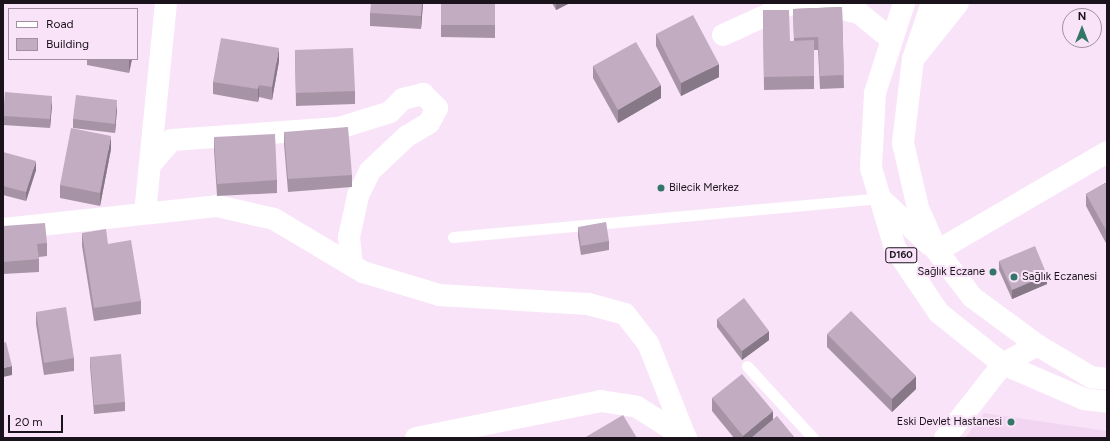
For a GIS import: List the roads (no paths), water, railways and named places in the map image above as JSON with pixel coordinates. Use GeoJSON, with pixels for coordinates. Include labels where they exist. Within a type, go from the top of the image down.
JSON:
{"type":"FeatureCollection","features":[{"type":"Feature","properties":{"kind":"street"},"geometry":{"type":"LineString","coordinates":[[145,213],[166,3]]}},
{"type":"Feature","properties":{"kind":"street"},"geometry":{"type":"LineString","coordinates":[[723,35],[794,3],[803,3]]}},
{"type":"Feature","properties":{"kind":"street"},"geometry":{"type":"LineString","coordinates":[[818,3],[859,13],[891,39]]}},
{"type":"Feature","properties":{"kind":"street","name":"D160"},"geometry":{"type":"LineString","coordinates":[[904,3],[891,39],[875,93],[871,168],[895,248],[939,313],[1003,364],[1084,398],[1107,402]]}},
{"type":"Feature","properties":{"kind":"street","name":"D160"},"geometry":{"type":"LineString","coordinates":[[932,3],[913,59],[903,143],[918,208],[937,251],[972,297],[1037,345],[1092,377],[1107,379]]}},
{"type":"Feature","properties":{"kind":"street"},"geometry":{"type":"LineString","coordinates":[[913,59],[958,3]]}},
{"type":"Feature","properties":{"kind":"street"},"geometry":{"type":"LineString","coordinates":[[150,166],[172,140],[340,128],[390,112],[403,99],[423,94],[437,108],[429,123],[407,136],[370,171],[358,196],[349,237],[352,265]]}},
{"type":"Feature","properties":{"kind":"street"},"geometry":{"type":"LineString","coordinates":[[880,198],[937,251],[1107,152]]}},
{"type":"Feature","properties":{"kind":"street"},"geometry":{"type":"LineString","coordinates":[[3,229],[216,206],[274,219],[352,265],[439,295],[588,304],[625,314],[648,344],[685,436]]}},
{"type":"Feature","properties":{"kind":"street"},"geometry":{"type":"LineString","coordinates":[[945,438],[1003,364],[1037,345]]}},
{"type":"Feature","properties":{"kind":"street"},"geometry":{"type":"LineString","coordinates":[[416,438],[601,401],[637,407],[685,436]]}},
{"type":"Feature","properties":{"kind":"lane"},"geometry":{"type":"LineString","coordinates":[[453,237],[880,198]]}},
{"type":"Feature","properties":{"kind":"lane"},"geometry":{"type":"LineString","coordinates":[[748,366],[813,438]]}},
{"type":"Feature","properties":{"kind":"place","name":"Bilecik Merkez"},"geometry":{"type":"Point","coordinates":[661,188]}},
{"type":"Feature","properties":{"kind":"place","name":"Sağlık Eczane"},"geometry":{"type":"Point","coordinates":[993,272]}},
{"type":"Feature","properties":{"kind":"place","name":"Sağlık Eczanesi"},"geometry":{"type":"Point","coordinates":[1014,277]}},
{"type":"Feature","properties":{"kind":"place","name":"Eski Devlet Hastanesi"},"geometry":{"type":"Point","coordinates":[1011,422]}}]}
